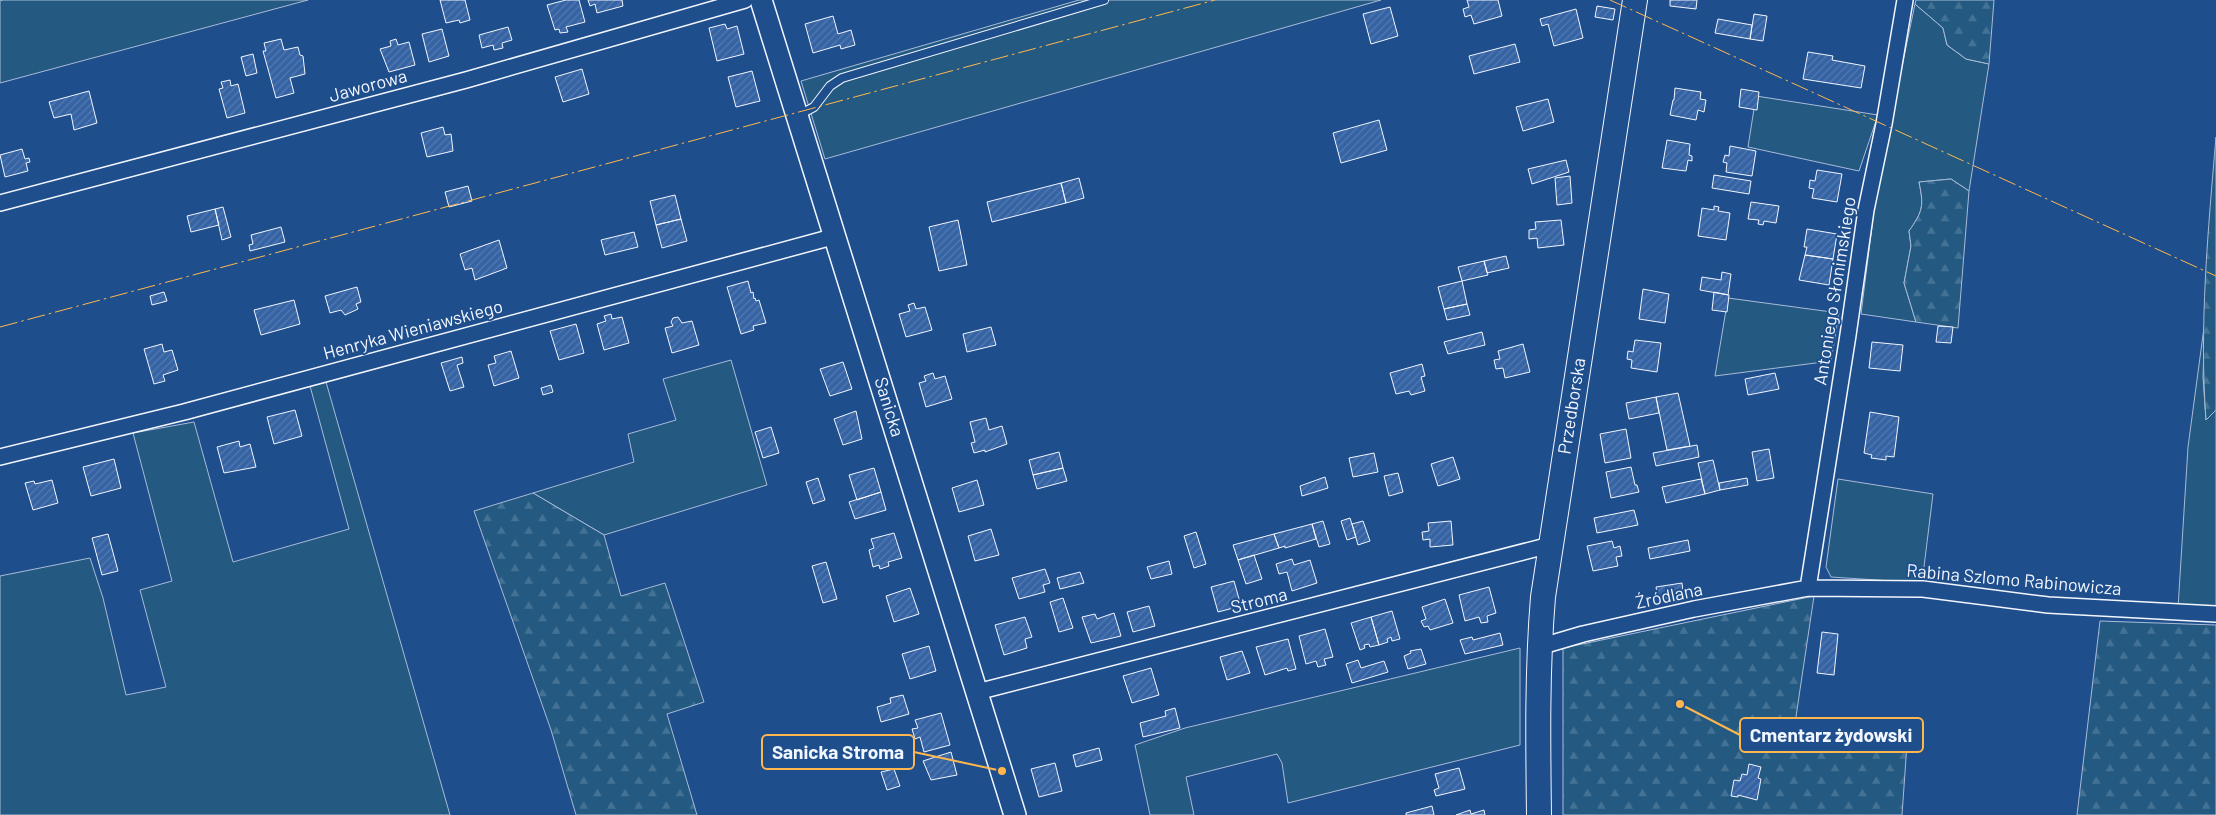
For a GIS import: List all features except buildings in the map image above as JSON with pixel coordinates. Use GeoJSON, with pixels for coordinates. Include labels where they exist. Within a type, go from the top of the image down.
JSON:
{"type":"FeatureCollection","features":[{"type":"Feature","properties":{"kind":"main road","name":"Przedborska"},"geometry":{"type":"LineString","coordinates":[[1539,815],[1539,647],[1550,545],[1635,0]]}},
{"type":"Feature","properties":{"kind":"street","name":"Jaworowa"},"geometry":{"type":"LineString","coordinates":[[0,203],[466,80],[745,0]]}},
{"type":"Feature","properties":{"kind":"street","name":"Sanicka"},"geometry":{"type":"LineString","coordinates":[[762,0],[1015,815]]}},
{"type":"Feature","properties":{"kind":"street","name":"Antoniego Słonimskiego"},"geometry":{"type":"LineString","coordinates":[[1808,588],[1866,210],[1884,124],[1906,0]]}},
{"type":"Feature","properties":{"kind":"street","name":"Henryka Wieniawskiego"},"geometry":{"type":"LineString","coordinates":[[0,457],[184,412],[836,236]]}},
{"type":"Feature","properties":{"kind":"street","name":"Stroma"},"geometry":{"type":"LineString","coordinates":[[977,692],[1550,545]]}},
{"type":"Feature","properties":{"kind":"street","name":"Rabina Szlomo Rabinowicza"},"geometry":{"type":"LineString","coordinates":[[1808,588],[1923,589],[2048,605],[2216,614]]}},
{"type":"Feature","properties":{"kind":"street","name":"Źródlana"},"geometry":{"type":"LineString","coordinates":[[1539,647],[1583,634],[1694,609],[1808,588]]}},
{"type":"Feature","properties":{"kind":"lane"},"geometry":{"type":"LineString","coordinates":[[798,116],[814,107],[830,86],[842,78],[1104,0]]}},
{"type":"Feature","properties":{"kind":"green space"},"geometry":{"type":"Polygon","coordinates":[[[3,0],[308,0],[0,83],[0,1],[3,0]]]}},
{"type":"Feature","properties":{"kind":"green space"},"geometry":{"type":"Polygon","coordinates":[[[1079,0],[1381,0],[825,159],[801,81],[1079,0]]]}},
{"type":"Feature","properties":{"kind":"green space"},"geometry":{"type":"Polygon","coordinates":[[[1916,0],[1994,0],[1989,64],[1966,59],[1947,45],[1943,28],[1915,4],[1916,0]]]}},
{"type":"Feature","properties":{"kind":"green space"},"geometry":{"type":"Polygon","coordinates":[[[1915,4],[1943,28],[1947,45],[1966,59],[1989,64],[1969,191],[1951,179],[1919,182],[1922,203],[1920,213],[1909,231],[1911,246],[1904,283],[1916,322],[1861,314],[1877,186],[1915,4]]]}},
{"type":"Feature","properties":{"kind":"green space"},"geometry":{"type":"Polygon","coordinates":[[[1756,96],[1878,115],[1859,171],[1748,147],[1756,96]]]}},
{"type":"Feature","properties":{"kind":"green space"},"geometry":{"type":"Polygon","coordinates":[[[2216,137],[2216,410],[2206,420],[2203,349],[2204,314],[2207,243],[2216,137]]]}},
{"type":"Feature","properties":{"kind":"green space"},"geometry":{"type":"Polygon","coordinates":[[[1951,179],[1969,191],[1958,328],[1916,322],[1904,283],[1911,246],[1909,231],[1920,213],[1922,203],[1919,182],[1951,179]]]}},
{"type":"Feature","properties":{"kind":"green space"},"geometry":{"type":"Polygon","coordinates":[[[1728,298],[1839,313],[1831,361],[1715,376],[1728,298]]]}},
{"type":"Feature","properties":{"kind":"green space"},"geometry":{"type":"Polygon","coordinates":[[[2205,320],[2203,377],[2206,420],[2216,410],[2216,609],[2178,608],[2188,447],[2205,320]]]}},
{"type":"Feature","properties":{"kind":"green space"},"geometry":{"type":"Polygon","coordinates":[[[731,360],[767,485],[604,535],[533,493],[634,462],[628,434],[676,420],[663,379],[731,360]]]}},
{"type":"Feature","properties":{"kind":"green space"},"geometry":{"type":"Polygon","coordinates":[[[326,382],[450,815],[0,815],[0,576],[90,558],[103,598],[126,695],[166,687],[140,590],[172,581],[133,433],[194,422],[233,562],[349,529],[310,386],[326,382]]]}},
{"type":"Feature","properties":{"kind":"green space"},"geometry":{"type":"Polygon","coordinates":[[[1838,479],[1933,494],[1922,583],[1831,577],[1826,567],[1838,479]]]}},
{"type":"Feature","properties":{"kind":"green space"},"geometry":{"type":"Polygon","coordinates":[[[533,493],[604,535],[621,596],[665,583],[704,702],[667,714],[697,815],[576,815],[551,730],[474,511],[533,493]]]}},
{"type":"Feature","properties":{"kind":"green space"},"geometry":{"type":"Polygon","coordinates":[[[1814,596],[1794,730],[1907,744],[1902,815],[1563,815],[1563,648],[1814,596]]]}},
{"type":"Feature","properties":{"kind":"green space"},"geometry":{"type":"Polygon","coordinates":[[[2100,621],[2216,625],[2216,815],[2077,815],[2100,621]]]}},
{"type":"Feature","properties":{"kind":"green space"},"geometry":{"type":"Polygon","coordinates":[[[1520,648],[1520,745],[1288,803],[1282,763],[1277,754],[1186,777],[1194,815],[1150,815],[1135,745],[1185,728],[1520,648]]]}},
{"type":"Feature","properties":{"kind":"power"},"geometry":{"type":"LineString","coordinates":[[0,327],[1215,0]]}},
{"type":"Feature","properties":{"kind":"power"},"geometry":{"type":"LineString","coordinates":[[1610,0],[2216,276]]}},
{"type":"Feature","properties":{"kind":"place","name":"Cmentarz żydowski"},"geometry":{"type":"Point","coordinates":[1680,704]}},
{"type":"Feature","properties":{"kind":"place","name":"Sanicka Stroma"},"geometry":{"type":"Point","coordinates":[1002,771]}}]}
